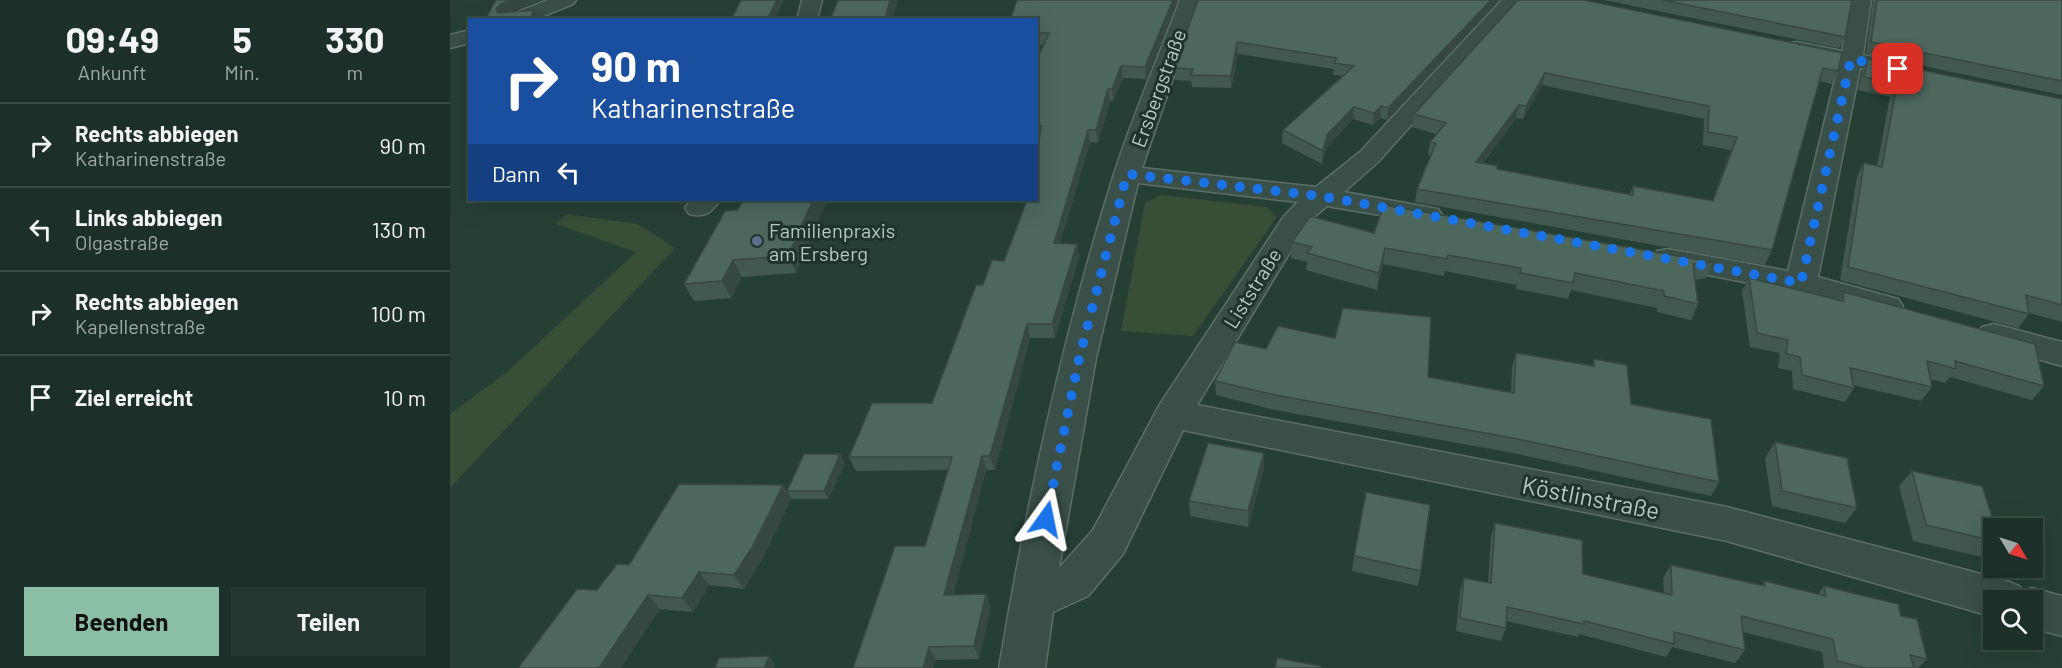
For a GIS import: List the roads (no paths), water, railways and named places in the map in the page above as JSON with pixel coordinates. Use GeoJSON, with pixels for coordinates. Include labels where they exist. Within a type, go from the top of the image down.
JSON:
{"type":"FeatureCollection","features":[{"type":"Feature","properties":{"kind":"street"},"geometry":{"type":"LineString","coordinates":[[519,18],[566,0]]}},
{"type":"Feature","properties":{"kind":"street"},"geometry":{"type":"LineString","coordinates":[[808,18],[812,0]]}},
{"type":"Feature","properties":{"kind":"street","name":"Ersbergstraße"},"geometry":{"type":"LineString","coordinates":[[1022,668],[1032,600],[1079,359],[1127,174],[1190,0]]}},
{"type":"Feature","properties":{"kind":"street","name":"Liststraße"},"geometry":{"type":"LineString","coordinates":[[1032,600],[1073,583],[1108,542],[1173,414],[1298,216],[1369,157],[1513,0]]}},
{"type":"Feature","properties":{"kind":"street"},"geometry":{"type":"LineString","coordinates":[[1801,283],[1851,59],[1861,0]]}},
{"type":"Feature","properties":{"kind":"street"},"geometry":{"type":"LineString","coordinates":[[450,42],[468,37]]}},
{"type":"Feature","properties":{"kind":"street"},"geometry":{"type":"LineString","coordinates":[[1771,43],[1933,76]]}},
{"type":"Feature","properties":{"kind":"street"},"geometry":{"type":"LineString","coordinates":[[1127,174],[1320,196],[1449,219]]}},
{"type":"Feature","properties":{"kind":"street"},"geometry":{"type":"LineString","coordinates":[[1637,253],[1801,283],[1915,314]]}},
{"type":"Feature","properties":{"kind":"street"},"geometry":{"type":"LineString","coordinates":[[1971,329],[2062,354]]}},
{"type":"Feature","properties":{"kind":"street","name":"Köstlinstraße"},"geometry":{"type":"LineString","coordinates":[[1173,414],[1727,524],[1983,594]]}},
{"type":"Feature","properties":{"kind":"street"},"geometry":{"type":"LineString","coordinates":[[2043,611],[2062,616]]}},
{"type":"Feature","properties":{"kind":"place","name":"Familienpraxis am Ersberg"},"geometry":{"type":"Point","coordinates":[757,241]}}]}
